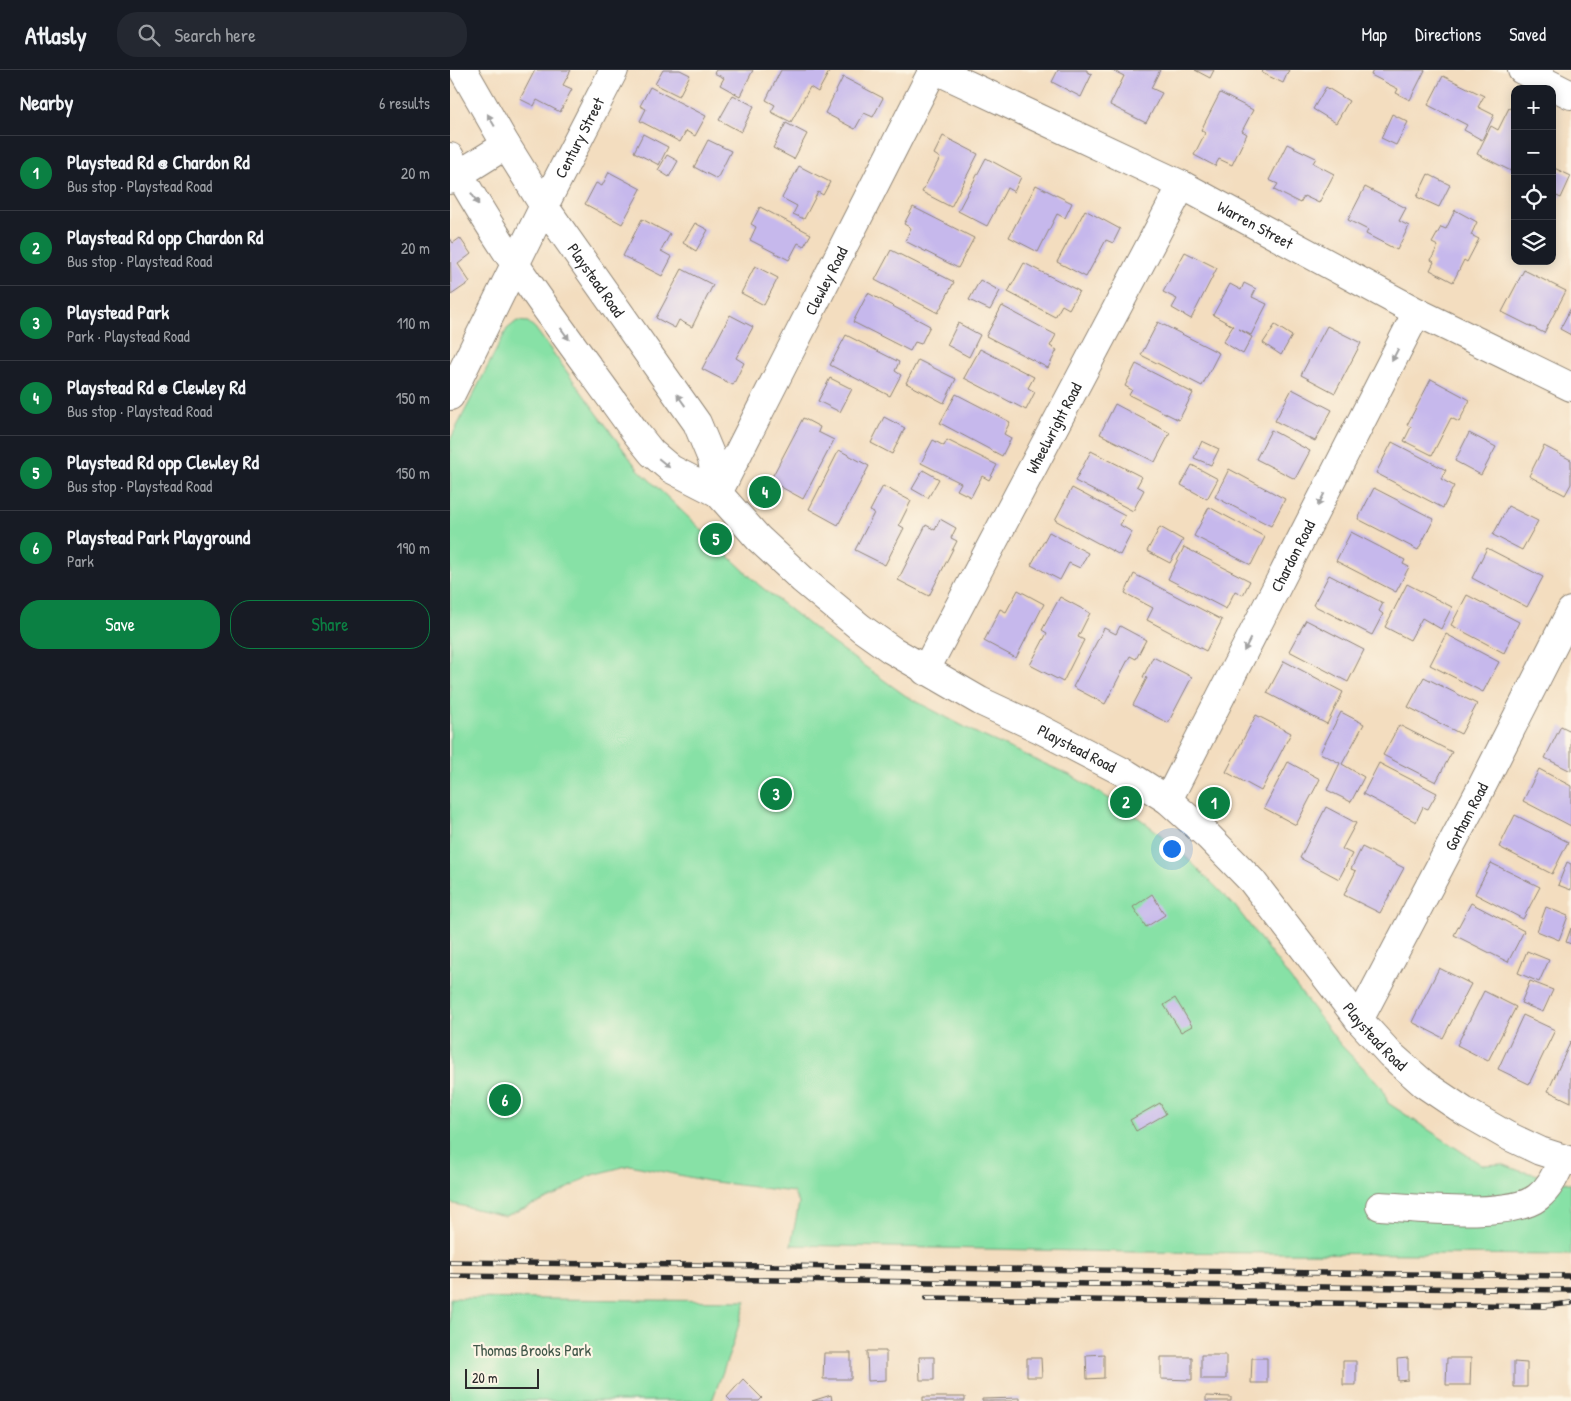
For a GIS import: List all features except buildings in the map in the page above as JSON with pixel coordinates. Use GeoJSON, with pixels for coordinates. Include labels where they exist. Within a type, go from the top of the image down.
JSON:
{"type":"FeatureCollection","features":[{"type":"Feature","properties":{"kind":"street","name":"Playstead Road"},"geometry":{"type":"LineString","coordinates":[[463,70],[544,206],[697,423],[712,459],[718,493]]}},
{"type":"Feature","properties":{"kind":"street","name":"Century Street"},"geometry":{"type":"LineString","coordinates":[[450,396],[614,70]]}},
{"type":"Feature","properties":{"kind":"street","name":"Warren Street"},"geometry":{"type":"LineString","coordinates":[[934,70],[1182,185],[1417,312],[1571,387]]}},
{"type":"Feature","properties":{"kind":"street","name":"Clewley Road"},"geometry":{"type":"LineString","coordinates":[[718,493],[934,70]]}},
{"type":"Feature","properties":{"kind":"street"},"geometry":{"type":"LineString","coordinates":[[1522,70],[1571,95]]}},
{"type":"Feature","properties":{"kind":"street"},"geometry":{"type":"LineString","coordinates":[[453,171],[506,145]]}},
{"type":"Feature","properties":{"kind":"street","name":"Playstead Road"},"geometry":{"type":"LineString","coordinates":[[453,171],[516,264],[652,453],[671,468],[718,493],[758,538],[803,580],[861,628],[892,650],[980,701],[1040,728],[1127,774],[1168,800],[1208,836],[1252,881],[1359,1020],[1390,1054],[1424,1084],[1506,1135],[1567,1160]]}},
{"type":"Feature","properties":{"kind":"street","name":"Wheelwright Road"},"geometry":{"type":"LineString","coordinates":[[925,670],[1182,185]]}},
{"type":"Feature","properties":{"kind":"street","name":"Chardon Road"},"geometry":{"type":"LineString","coordinates":[[1168,800],[1417,312]]}},
{"type":"Feature","properties":{"kind":"street","name":"Gorham Road"},"geometry":{"type":"LineString","coordinates":[[1359,1020],[1479,792],[1571,611]]}},
{"type":"Feature","properties":{"kind":"street"},"geometry":{"type":"LineString","coordinates":[[1380,1206],[1496,1210],[1520,1205],[1537,1199],[1546,1190],[1567,1160]]}},
{"type":"Feature","properties":{"kind":"green space"},"geometry":{"type":"Polygon","coordinates":[[[517,321],[528,322],[535,328],[637,468],[759,585],[831,642],[906,696],[978,734],[1072,776],[1131,812],[1188,859],[1235,906],[1340,1044],[1382,1087],[1388,1103],[1482,1165],[1502,1164],[1520,1171],[1554,1178],[1571,1184],[1571,1255],[1130,1252],[791,1245],[799,1203],[793,1192],[708,1181],[630,1165],[589,1176],[555,1196],[505,1216],[450,1203],[450,440],[507,329],[517,321]]]}},
{"type":"Feature","properties":{"kind":"green space","name":"Thomas Brooks Park"},"geometry":{"type":"Polygon","coordinates":[[[450,1298],[746,1301],[732,1347],[712,1401],[450,1401],[450,1298]]]}},
{"type":"Feature","properties":{"kind":"railway"},"geometry":{"type":"LineString","coordinates":[[450,1262],[1571,1276]]}},
{"type":"Feature","properties":{"kind":"railway"},"geometry":{"type":"LineString","coordinates":[[450,1276],[1571,1290]]}},
{"type":"Feature","properties":{"kind":"railway"},"geometry":{"type":"LineString","coordinates":[[926,1298],[1545,1306],[1571,1303]]}},
{"type":"Feature","properties":{"kind":"place","name":"Playstead Rd @ Clewley Rd"},"geometry":{"type":"Point","coordinates":[765,492]}},
{"type":"Feature","properties":{"kind":"place","name":"Playstead Rd opp Clewley Rd"},"geometry":{"type":"Point","coordinates":[716,539]}},
{"type":"Feature","properties":{"kind":"place","name":"Playstead Park"},"geometry":{"type":"Point","coordinates":[776,794]}},
{"type":"Feature","properties":{"kind":"place","name":"Playstead Rd opp Chardon Rd"},"geometry":{"type":"Point","coordinates":[1126,802]}},
{"type":"Feature","properties":{"kind":"place","name":"Playstead Rd @ Chardon Rd"},"geometry":{"type":"Point","coordinates":[1214,803]}},
{"type":"Feature","properties":{"kind":"place","name":"Playstead Park Playground"},"geometry":{"type":"Point","coordinates":[505,1100]}}]}
